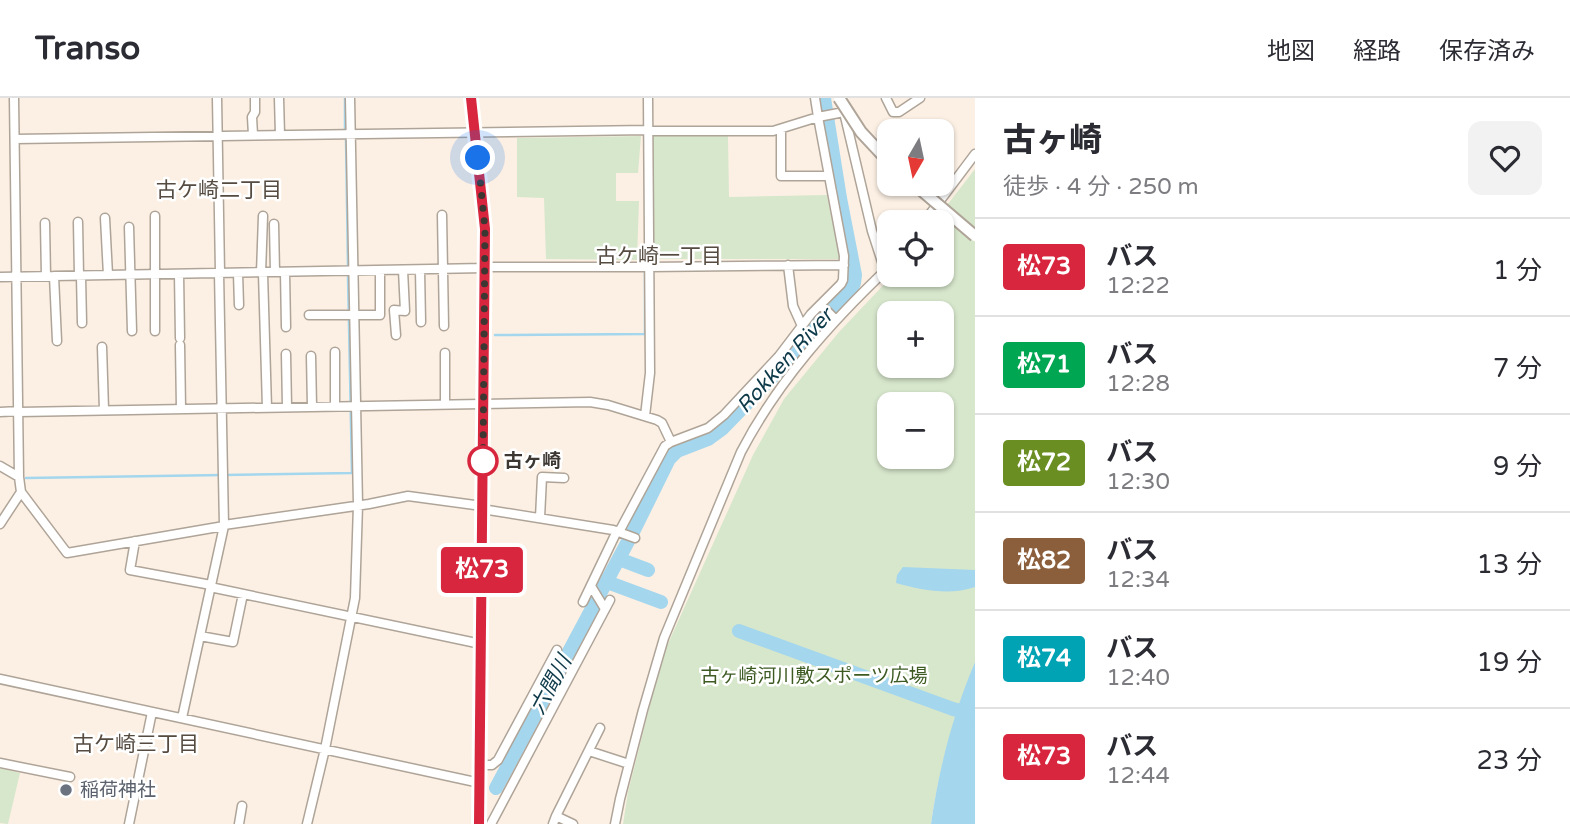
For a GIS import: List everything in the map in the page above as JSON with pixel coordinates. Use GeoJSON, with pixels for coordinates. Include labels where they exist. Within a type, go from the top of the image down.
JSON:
{"type":"FeatureCollection","features":[{"type":"Feature","properties":{"kind":"main road"},"geometry":{"type":"LineString","coordinates":[[471,98],[483,209],[485,268],[479,824]]}},
{"type":"Feature","properties":{"kind":"main road"},"geometry":{"type":"LineString","coordinates":[[840,98],[861,132],[877,149]]}},
{"type":"Feature","properties":{"kind":"main road"},"geometry":{"type":"LineString","coordinates":[[928,196],[975,236]]}},
{"type":"Feature","properties":{"kind":"street"},"geometry":{"type":"LineString","coordinates":[[14,98],[19,477],[21,492],[67,553],[408,496],[618,531],[635,538]]}},
{"type":"Feature","properties":{"kind":"street"},"geometry":{"type":"LineString","coordinates":[[182,718],[224,526],[217,98]]}},
{"type":"Feature","properties":{"kind":"street"},"geometry":{"type":"LineString","coordinates":[[253,135],[255,98]]}},
{"type":"Feature","properties":{"kind":"street"},"geometry":{"type":"LineString","coordinates":[[279,98],[280,135]]}},
{"type":"Feature","properties":{"kind":"street"},"geometry":{"type":"LineString","coordinates":[[307,824],[355,598],[358,505],[351,98]]}},
{"type":"Feature","properties":{"kind":"street"},"geometry":{"type":"LineString","coordinates":[[645,416],[650,373],[648,98]]}},
{"type":"Feature","properties":{"kind":"street"},"geometry":{"type":"LineString","coordinates":[[583,602],[665,446],[714,424],[779,355],[843,280],[844,256],[815,98]]}},
{"type":"Feature","properties":{"kind":"street"},"geometry":{"type":"LineString","coordinates":[[840,98],[877,244]]}},
{"type":"Feature","properties":{"kind":"street"},"geometry":{"type":"LineString","coordinates":[[886,98],[893,112],[898,112],[920,98]]}},
{"type":"Feature","properties":{"kind":"street"},"geometry":{"type":"LineString","coordinates":[[15,139],[351,133],[773,131],[842,112]]}},
{"type":"Feature","properties":{"kind":"street"},"geometry":{"type":"LineString","coordinates":[[780,129],[781,176],[828,176]]}},
{"type":"Feature","properties":{"kind":"street"},"geometry":{"type":"LineString","coordinates":[[933,210],[975,154]]}},
{"type":"Feature","properties":{"kind":"street"},"geometry":{"type":"LineString","coordinates":[[442,215],[444,326]]}},
{"type":"Feature","properties":{"kind":"street"},"geometry":{"type":"LineString","coordinates":[[155,216],[155,331]]}},
{"type":"Feature","properties":{"kind":"street"},"geometry":{"type":"LineString","coordinates":[[263,216],[262,272],[267,408]]}},
{"type":"Feature","properties":{"kind":"street"},"geometry":{"type":"LineString","coordinates":[[105,218],[108,275]]}},
{"type":"Feature","properties":{"kind":"street"},"geometry":{"type":"LineString","coordinates":[[78,222],[82,323]]}},
{"type":"Feature","properties":{"kind":"street"},"geometry":{"type":"LineString","coordinates":[[45,223],[57,341]]}},
{"type":"Feature","properties":{"kind":"street"},"geometry":{"type":"LineString","coordinates":[[274,224],[286,327]]}},
{"type":"Feature","properties":{"kind":"street"},"geometry":{"type":"LineString","coordinates":[[129,227],[132,331]]}},
{"type":"Feature","properties":{"kind":"street"},"geometry":{"type":"LineString","coordinates":[[0,277],[844,264]]}},
{"type":"Feature","properties":{"kind":"street"},"geometry":{"type":"LineString","coordinates":[[788,265],[793,306],[802,326]]}},
{"type":"Feature","properties":{"kind":"street"},"geometry":{"type":"LineString","coordinates":[[309,315],[380,315],[380,270]]}},
{"type":"Feature","properties":{"kind":"street"},"geometry":{"type":"LineString","coordinates":[[396,335],[394,310],[405,311],[403,270]]}},
{"type":"Feature","properties":{"kind":"street"},"geometry":{"type":"LineString","coordinates":[[420,270],[421,323]]}},
{"type":"Feature","properties":{"kind":"street"},"geometry":{"type":"LineString","coordinates":[[238,273],[239,305]]}},
{"type":"Feature","properties":{"kind":"street"},"geometry":{"type":"LineString","coordinates":[[179,274],[181,409]]}},
{"type":"Feature","properties":{"kind":"street"},"geometry":{"type":"LineString","coordinates":[[615,824],[642,710],[664,638],[735,467],[757,423],[808,352],[877,279]]}},
{"type":"Feature","properties":{"kind":"street"},"geometry":{"type":"LineString","coordinates":[[821,305],[836,320]]}},
{"type":"Feature","properties":{"kind":"street"},"geometry":{"type":"LineString","coordinates":[[102,347],[104,411]]}},
{"type":"Feature","properties":{"kind":"street"},"geometry":{"type":"LineString","coordinates":[[335,352],[335,406]]}},
{"type":"Feature","properties":{"kind":"street"},"geometry":{"type":"LineString","coordinates":[[445,353],[445,404]]}},
{"type":"Feature","properties":{"kind":"street"},"geometry":{"type":"LineString","coordinates":[[286,355],[287,407]]}},
{"type":"Feature","properties":{"kind":"street"},"geometry":{"type":"LineString","coordinates":[[311,356],[312,407]]}},
{"type":"Feature","properties":{"kind":"street"},"geometry":{"type":"LineString","coordinates":[[0,412],[590,402],[608,405],[662,423],[671,442]]}},
{"type":"Feature","properties":{"kind":"street"},"geometry":{"type":"LineString","coordinates":[[0,466],[19,477]]}},
{"type":"Feature","properties":{"kind":"street"},"geometry":{"type":"LineString","coordinates":[[540,518],[542,477],[564,478]]}},
{"type":"Feature","properties":{"kind":"street"},"geometry":{"type":"LineString","coordinates":[[0,524],[21,492]]}},
{"type":"Feature","properties":{"kind":"street"},"geometry":{"type":"LineString","coordinates":[[135,541],[130,570],[481,645]]}},
{"type":"Feature","properties":{"kind":"street"},"geometry":{"type":"LineString","coordinates":[[591,586],[605,609]]}},
{"type":"Feature","properties":{"kind":"street"},"geometry":{"type":"LineString","coordinates":[[200,636],[233,642],[243,594]]}},
{"type":"Feature","properties":{"kind":"street"},"geometry":{"type":"LineString","coordinates":[[491,824],[610,600]]}},
{"type":"Feature","properties":{"kind":"street"},"geometry":{"type":"LineString","coordinates":[[480,765],[492,765],[498,761],[556,650]]}},
{"type":"Feature","properties":{"kind":"street"},"geometry":{"type":"LineString","coordinates":[[0,679],[480,783]]}},
{"type":"Feature","properties":{"kind":"street"},"geometry":{"type":"LineString","coordinates":[[129,824],[152,712]]}},
{"type":"Feature","properties":{"kind":"street"},"geometry":{"type":"LineString","coordinates":[[573,824],[555,820],[600,728]]}},
{"type":"Feature","properties":{"kind":"street"},"geometry":{"type":"LineString","coordinates":[[589,751],[629,764]]}},
{"type":"Feature","properties":{"kind":"street"},"geometry":{"type":"LineString","coordinates":[[0,763],[70,777]]}},
{"type":"Feature","properties":{"kind":"street"},"geometry":{"type":"LineString","coordinates":[[239,824],[242,806]]}},
{"type":"Feature","properties":{"kind":"green space"},"geometry":{"type":"Polygon","coordinates":[[[641,136],[638,173],[616,173],[616,201],[639,201],[637,260],[546,259],[544,198],[517,197],[517,138],[641,136]]]}},
{"type":"Feature","properties":{"kind":"green space"},"geometry":{"type":"Polygon","coordinates":[[[652,136],[728,136],[729,197],[827,195],[840,259],[653,259],[652,136]]]}},
{"type":"Feature","properties":{"kind":"green space","name":"古ヶ崎河川敷スポーツ広場"},"geometry":{"type":"Polygon","coordinates":[[[975,169],[975,662],[948,742],[931,824],[623,824],[628,792],[662,657],[753,455],[784,399],[839,332],[882,287],[954,287],[954,210],[943,210],[975,169]]]}},
{"type":"Feature","properties":{"kind":"green space"},"geometry":{"type":"Polygon","coordinates":[[[0,768],[20,773],[8,824],[0,823],[0,768]]]}},
{"type":"Feature","properties":{"kind":"water"},"geometry":{"type":"Polygon","coordinates":[[[903,567],[975,570],[975,587],[945,592],[896,583],[897,575],[903,567]]]}},
{"type":"Feature","properties":{"kind":"water"},"geometry":{"type":"Polygon","coordinates":[[[975,662],[975,824],[931,824],[948,742],[975,662]]]}},
{"type":"Feature","properties":{"kind":"waterway"},"geometry":{"type":"LineString","coordinates":[[345,98],[345,130]]}},
{"type":"Feature","properties":{"kind":"waterway","name":"Rokken River"},"geometry":{"type":"LineString","coordinates":[[496,788],[633,532],[669,459],[677,451],[708,439],[723,428],[785,364],[854,283],[855,275],[824,98]]}},
{"type":"Feature","properties":{"kind":"waterway"},"geometry":{"type":"LineString","coordinates":[[346,139],[348,266]]}},
{"type":"Feature","properties":{"kind":"waterway"},"geometry":{"type":"LineString","coordinates":[[495,335],[645,334],[645,271]]}},
{"type":"Feature","properties":{"kind":"waterway"},"geometry":{"type":"LineString","coordinates":[[26,478],[352,473],[348,277]]}},
{"type":"Feature","properties":{"kind":"waterway"},"geometry":{"type":"LineString","coordinates":[[619,559],[648,570]]}},
{"type":"Feature","properties":{"kind":"waterway"},"geometry":{"type":"LineString","coordinates":[[607,582],[661,602]]}},
{"type":"Feature","properties":{"kind":"waterway"},"geometry":{"type":"LineString","coordinates":[[739,631],[975,715]]}},
{"type":"Feature","properties":{"kind":"bus line","name":"松73"},"geometry":{"type":"LineString","coordinates":[[471,98],[485,229],[479,824]]}},
{"type":"Feature","properties":{"kind":"place","name":"古ヶ崎"},"geometry":{"type":"Point","coordinates":[483,461]}},
{"type":"Feature","properties":{"kind":"place","name":"稲荷神社"},"geometry":{"type":"Point","coordinates":[66,790]}},
{"type":"Feature","properties":{"kind":"district","name":"古ケ崎二丁目"},"geometry":{"type":"Point","coordinates":[219,190]}},
{"type":"Feature","properties":{"kind":"district","name":"古ケ崎一丁目"},"geometry":{"type":"Point","coordinates":[659,256]}},
{"type":"Feature","properties":{"kind":"district","name":"古ケ崎三丁目"},"geometry":{"type":"Point","coordinates":[136,744]}},
{"type":"Feature","properties":{"kind":"route"},"geometry":{"type":"LineString","coordinates":[[478,158],[485,229],[483,461]]}},
{"type":"Feature","properties":{"kind":"water label","name":"六間川"},"geometry":{"type":"Point","coordinates":[551,685]}}]}
